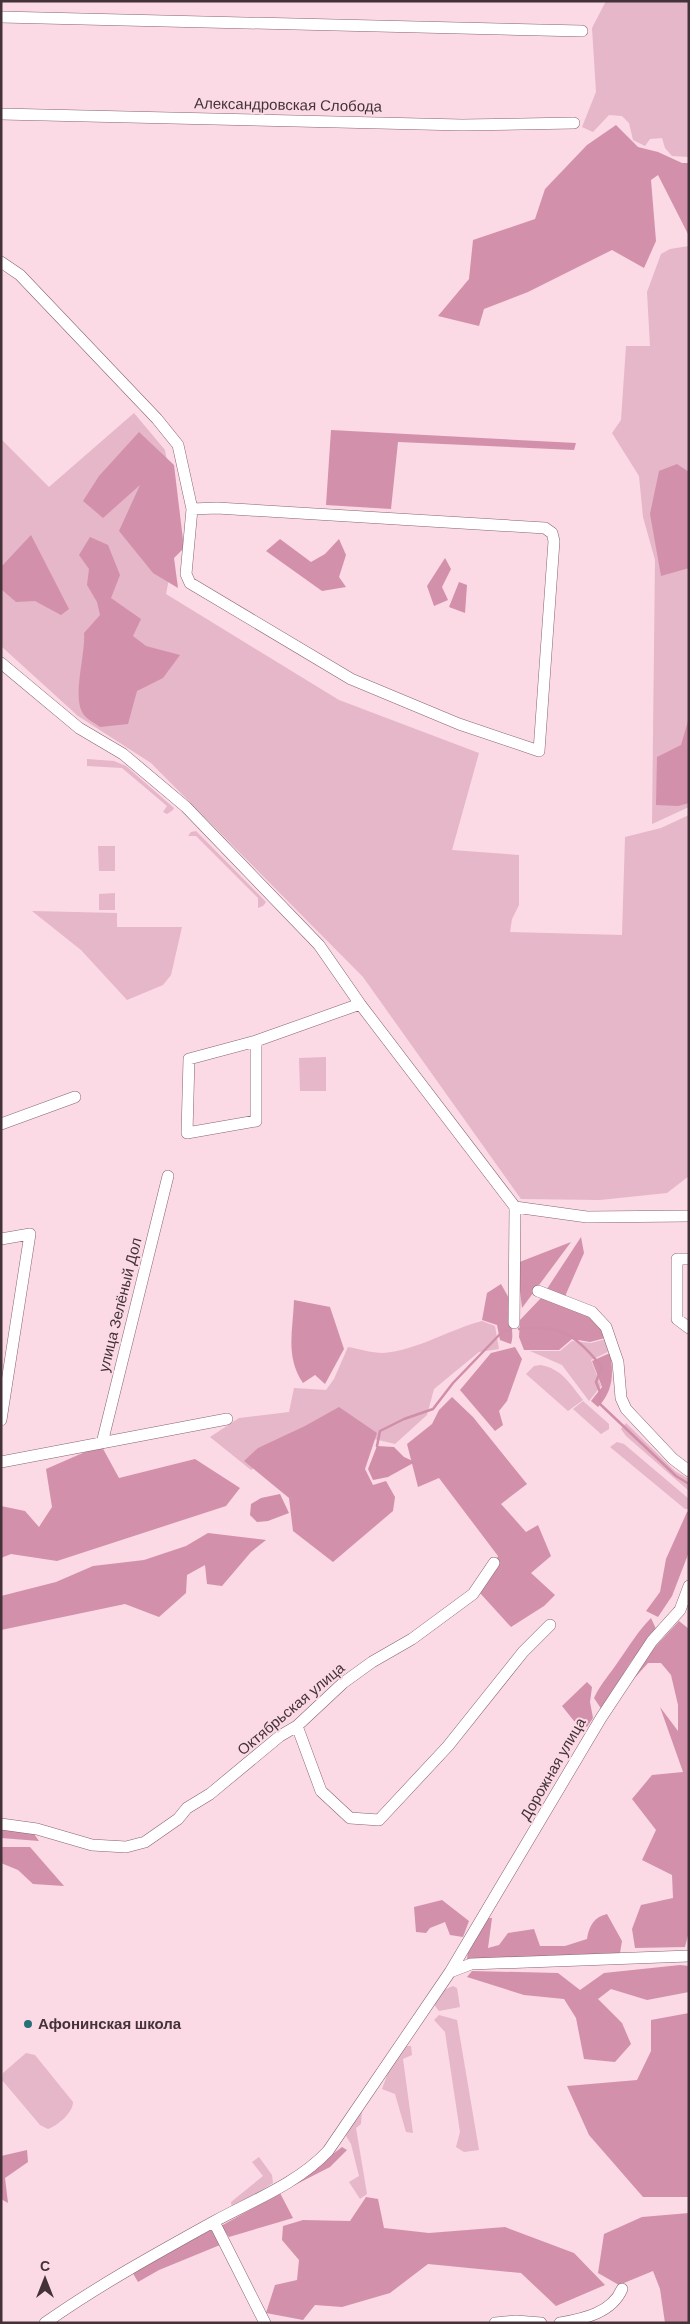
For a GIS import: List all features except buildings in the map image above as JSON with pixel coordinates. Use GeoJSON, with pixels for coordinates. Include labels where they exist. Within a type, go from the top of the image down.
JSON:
{"type":"FeatureCollection","features":[{"type":"Feature","properties":{"kind":"street"},"geometry":{"type":"LineString","coordinates":[[1,16],[582,31]]}},
{"type":"Feature","properties":{"kind":"street","name":"Александровская Слобода"},"geometry":{"type":"LineString","coordinates":[[1,114],[462,125],[574,123]]}},
{"type":"Feature","properties":{"kind":"street"},"geometry":{"type":"LineString","coordinates":[[1,262],[20,275],[150,411],[178,445],[192,508],[186,574],[190,583],[351,678],[459,724],[539,751],[554,541],[552,533],[545,528],[192,508]]}},
{"type":"Feature","properties":{"kind":"street"},"geometry":{"type":"LineString","coordinates":[[1,663],[79,728],[123,754],[194,814],[319,945],[360,1004],[515,1207],[514,1323]]}},
{"type":"Feature","properties":{"kind":"street"},"geometry":{"type":"LineString","coordinates":[[256,1042],[256,1121],[187,1133],[189,1059],[256,1042],[360,1004]]}},
{"type":"Feature","properties":{"kind":"street"},"geometry":{"type":"LineString","coordinates":[[1,1124],[75,1097]]}},
{"type":"Feature","properties":{"kind":"street","name":"улица Зелёный Дол"},"geometry":{"type":"LineString","coordinates":[[102,1443],[168,1176]]}},
{"type":"Feature","properties":{"kind":"street"},"geometry":{"type":"LineString","coordinates":[[515,1207],[587,1217],[689,1216]]}},
{"type":"Feature","properties":{"kind":"street"},"geometry":{"type":"LineString","coordinates":[[1,1239],[30,1234],[1,1420]]}},
{"type":"Feature","properties":{"kind":"street"},"geometry":{"type":"LineString","coordinates":[[689,1259],[677,1260],[677,1319],[689,1328]]}},
{"type":"Feature","properties":{"kind":"street"},"geometry":{"type":"LineString","coordinates":[[538,1291],[592,1312],[606,1327],[618,1362],[621,1398],[626,1409],[673,1459],[689,1471]]}},
{"type":"Feature","properties":{"kind":"street"},"geometry":{"type":"LineString","coordinates":[[1,1462],[227,1419]]}},
{"type":"Feature","properties":{"kind":"street","name":"Октябрьская улица"},"geometry":{"type":"LineString","coordinates":[[1,1824],[37,1829],[92,1844],[126,1847],[145,1842],[173,1823],[187,1808],[210,1794],[280,1736],[297,1726],[344,1683],[372,1662],[412,1639],[474,1594],[494,1564]]}},
{"type":"Feature","properties":{"kind":"street","name":"Дорожная улица"},"geometry":{"type":"LineString","coordinates":[[44,2323],[130,2268],[286,2184],[317,2163],[328,2151],[450,1972],[601,1718],[652,1641],[680,1610],[689,1586]]}},
{"type":"Feature","properties":{"kind":"street"},"geometry":{"type":"LineString","coordinates":[[297,1726],[321,1791],[350,1818],[379,1820],[448,1746],[523,1652],[550,1625]]}},
{"type":"Feature","properties":{"kind":"street"},"geometry":{"type":"LineString","coordinates":[[450,1972],[471,1964],[689,1956]]}},
{"type":"Feature","properties":{"kind":"street"},"geometry":{"type":"LineString","coordinates":[[214,2222],[265,2323]]}},
{"type":"Feature","properties":{"kind":"street"},"geometry":{"type":"LineString","coordinates":[[560,2323],[598,2313],[607,2308],[619,2296],[622,2289]]}},
{"type":"Feature","properties":{"kind":"street"},"geometry":{"type":"LineString","coordinates":[[495,2323],[516,2321],[541,2323]]}},
{"type":"Feature","properties":{"kind":"shaded area"},"geometry":{"type":"Polygon","coordinates":[[[606,1],[689,1],[689,157],[672,156],[665,148],[662,138],[650,139],[645,146],[633,140],[629,123],[622,116],[609,115],[593,132],[582,127],[596,92],[592,28],[606,1]]]}},
{"type":"Feature","properties":{"kind":"shaded area"},"geometry":{"type":"Polygon","coordinates":[[[616,125],[638,147],[658,152],[682,163],[689,163],[689,236],[658,175],[651,180],[656,241],[644,268],[612,250],[528,292],[484,309],[479,326],[438,316],[469,279],[473,240],[535,219],[545,189],[587,145],[616,125]]]}},
{"type":"Feature","properties":{"kind":"shaded area"},"geometry":{"type":"Polygon","coordinates":[[[689,246],[689,807],[652,824],[655,560],[643,517],[639,476],[612,433],[621,420],[626,346],[650,346],[647,292],[661,254],[670,249],[689,246]]]}},
{"type":"Feature","properties":{"kind":"shaded area"},"geometry":{"type":"Polygon","coordinates":[[[134,413],[165,450],[179,528],[166,594],[339,700],[479,753],[452,850],[519,855],[519,905],[512,919],[510,932],[622,935],[625,837],[661,828],[689,815],[689,1176],[667,1193],[600,1200],[521,1199],[363,977],[151,763],[78,716],[1,646],[1,439],[49,487],[134,413]]]}},
{"type":"Feature","properties":{"kind":"shaded area"},"geometry":{"type":"Polygon","coordinates":[[[331,430],[576,443],[574,450],[398,442],[391,509],[326,505],[331,430]]]}},
{"type":"Feature","properties":{"kind":"shaded area"},"geometry":{"type":"Polygon","coordinates":[[[139,432],[174,465],[184,548],[174,558],[178,588],[153,573],[119,531],[140,485],[103,518],[83,501],[99,476],[139,432]]]}},
{"type":"Feature","properties":{"kind":"shaded area"},"geometry":{"type":"Polygon","coordinates":[[[677,464],[689,472],[689,568],[661,576],[650,514],[659,471],[677,464]]]}},
{"type":"Feature","properties":{"kind":"shaded area"},"geometry":{"type":"Polygon","coordinates":[[[31,535],[69,609],[61,615],[35,601],[16,602],[1,589],[1,567],[31,535]]]}},
{"type":"Feature","properties":{"kind":"shaded area"},"geometry":{"type":"Polygon","coordinates":[[[90,537],[108,545],[120,575],[111,598],[141,619],[133,636],[146,646],[180,655],[163,678],[137,691],[128,724],[100,727],[86,717],[80,708],[79,688],[84,633],[100,615],[97,602],[87,585],[89,569],[79,555],[90,537]]]}},
{"type":"Feature","properties":{"kind":"shaded area"},"geometry":{"type":"Polygon","coordinates":[[[280,539],[311,562],[325,554],[339,539],[346,555],[339,577],[346,587],[322,591],[266,551],[280,539]]]}},
{"type":"Feature","properties":{"kind":"shaded area"},"geometry":{"type":"Polygon","coordinates":[[[445,558],[451,569],[442,587],[448,600],[434,606],[427,586],[445,558]]]}},
{"type":"Feature","properties":{"kind":"shaded area"},"geometry":{"type":"Polygon","coordinates":[[[459,582],[467,585],[465,613],[449,607],[459,582]]]}},
{"type":"Feature","properties":{"kind":"shaded area"},"geometry":{"type":"Polygon","coordinates":[[[689,718],[689,803],[678,806],[656,805],[657,757],[681,745],[689,718]]]}},
{"type":"Feature","properties":{"kind":"shaded area"},"geometry":{"type":"Polygon","coordinates":[[[87,759],[114,761],[126,766],[174,808],[173,810],[167,814],[163,812],[167,806],[122,768],[87,766],[87,759]]]}},
{"type":"Feature","properties":{"kind":"shaded area"},"geometry":{"type":"Polygon","coordinates":[[[196,831],[266,902],[263,906],[258,908],[258,898],[196,836],[188,836],[191,832],[196,831]]]}},
{"type":"Feature","properties":{"kind":"shaded area"},"geometry":{"type":"Polygon","coordinates":[[[98,846],[115,846],[115,871],[99,871],[98,846]]]}},
{"type":"Feature","properties":{"kind":"shaded area"},"geometry":{"type":"Polygon","coordinates":[[[115,893],[115,910],[99,910],[99,894],[115,893]]]}},
{"type":"Feature","properties":{"kind":"shaded area"},"geometry":{"type":"Polygon","coordinates":[[[32,911],[117,913],[117,927],[182,927],[171,975],[163,985],[127,1000],[81,950],[32,911]]]}},
{"type":"Feature","properties":{"kind":"shaded area"},"geometry":{"type":"Polygon","coordinates":[[[326,1057],[326,1091],[300,1091],[299,1058],[326,1057]]]}},
{"type":"Feature","properties":{"kind":"shaded area"},"geometry":{"type":"Polygon","coordinates":[[[581,1237],[584,1253],[566,1294],[567,1306],[591,1317],[599,1326],[605,1338],[590,1342],[572,1339],[559,1350],[524,1350],[519,1337],[520,1320],[541,1298],[581,1237]]]}},
{"type":"Feature","properties":{"kind":"shaded area"},"geometry":{"type":"Polygon","coordinates":[[[571,1242],[522,1308],[517,1263],[571,1242]]]}},
{"type":"Feature","properties":{"kind":"shaded area"},"geometry":{"type":"Polygon","coordinates":[[[501,1284],[510,1300],[511,1344],[500,1340],[497,1325],[482,1320],[487,1293],[501,1284]]]}},
{"type":"Feature","properties":{"kind":"shaded area"},"geometry":{"type":"Polygon","coordinates":[[[294,1300],[330,1307],[344,1349],[325,1384],[315,1375],[303,1383],[297,1373],[291,1343],[294,1300]]]}},
{"type":"Feature","properties":{"kind":"shaded area"},"geometry":{"type":"Polygon","coordinates":[[[482,1321],[495,1326],[499,1349],[479,1352],[434,1389],[427,1415],[395,1444],[374,1439],[304,1437],[251,1470],[210,1437],[239,1418],[289,1412],[294,1388],[326,1390],[334,1379],[348,1347],[379,1353],[396,1351],[421,1344],[482,1321]]]}},
{"type":"Feature","properties":{"kind":"shaded area"},"geometry":{"type":"Polygon","coordinates":[[[606,1339],[610,1351],[591,1360],[601,1386],[589,1401],[562,1365],[530,1351],[560,1351],[572,1341],[591,1343],[606,1339]]]}},
{"type":"Feature","properties":{"kind":"shaded area"},"geometry":{"type":"Polygon","coordinates":[[[515,1347],[522,1359],[507,1401],[499,1411],[503,1425],[495,1431],[460,1390],[491,1353],[515,1347]]]}},
{"type":"Feature","properties":{"kind":"shaded area"},"geometry":{"type":"Polygon","coordinates":[[[610,1353],[611,1382],[607,1395],[598,1407],[591,1401],[602,1387],[592,1361],[610,1353]]]}},
{"type":"Feature","properties":{"kind":"shaded area"},"geometry":{"type":"Polygon","coordinates":[[[541,1365],[560,1374],[570,1383],[583,1400],[568,1411],[526,1374],[534,1366],[541,1365]]]}},
{"type":"Feature","properties":{"kind":"shaded area"},"geometry":{"type":"Polygon","coordinates":[[[452,1397],[473,1417],[527,1484],[501,1504],[526,1532],[538,1525],[551,1556],[531,1573],[555,1595],[544,1606],[511,1627],[480,1593],[498,1556],[439,1478],[418,1487],[407,1444],[432,1424],[439,1410],[452,1397]]]}},
{"type":"Feature","properties":{"kind":"shaded area"},"geometry":{"type":"Polygon","coordinates":[[[583,1401],[609,1424],[609,1429],[601,1434],[573,1409],[583,1401]]]}},
{"type":"Feature","properties":{"kind":"shaded area"},"geometry":{"type":"Polygon","coordinates":[[[339,1407],[377,1433],[365,1469],[373,1485],[386,1481],[395,1497],[393,1511],[333,1562],[293,1531],[289,1498],[244,1461],[258,1448],[305,1426],[339,1407]]]}},
{"type":"Feature","properties":{"kind":"shaded area"},"geometry":{"type":"Polygon","coordinates":[[[626,1423],[675,1471],[689,1479],[689,1491],[626,1436],[621,1429],[626,1423]]]}},
{"type":"Feature","properties":{"kind":"shaded area"},"geometry":{"type":"Polygon","coordinates":[[[617,1442],[624,1444],[689,1499],[689,1509],[685,1509],[610,1447],[617,1442]]]}},
{"type":"Feature","properties":{"kind":"shaded area"},"geometry":{"type":"Polygon","coordinates":[[[101,1445],[119,1478],[195,1459],[240,1488],[226,1506],[57,1561],[11,1554],[1,1558],[1,1506],[25,1511],[39,1527],[52,1507],[46,1469],[101,1445]]]}},
{"type":"Feature","properties":{"kind":"shaded area"},"geometry":{"type":"Polygon","coordinates":[[[377,1446],[394,1447],[404,1457],[415,1462],[388,1477],[373,1480],[368,1469],[377,1446]]]}},
{"type":"Feature","properties":{"kind":"shaded area"},"geometry":{"type":"Polygon","coordinates":[[[280,1494],[289,1513],[268,1521],[257,1522],[250,1515],[251,1504],[261,1498],[280,1494]]]}},
{"type":"Feature","properties":{"kind":"shaded area"},"geometry":{"type":"Polygon","coordinates":[[[687,1512],[689,1512],[689,1552],[672,1596],[658,1617],[646,1611],[660,1592],[666,1559],[687,1512]]]}},
{"type":"Feature","properties":{"kind":"shaded area"},"geometry":{"type":"Polygon","coordinates":[[[208,1533],[266,1540],[251,1552],[222,1586],[207,1584],[205,1565],[187,1575],[186,1593],[159,1617],[125,1604],[1,1630],[1,1596],[56,1582],[93,1566],[144,1560],[186,1546],[208,1533]]]}},
{"type":"Feature","properties":{"kind":"shaded area"},"geometry":{"type":"Polygon","coordinates":[[[651,1618],[656,1629],[630,1663],[602,1710],[594,1698],[634,1638],[651,1618]]]}},
{"type":"Feature","properties":{"kind":"shaded area"},"geometry":{"type":"Polygon","coordinates":[[[679,1621],[689,1629],[689,1931],[685,1947],[635,1948],[632,1929],[641,1905],[673,1898],[672,1875],[642,1860],[656,1830],[632,1799],[652,1775],[683,1772],[660,1707],[678,1731],[678,1705],[671,1675],[661,1663],[648,1663],[631,1682],[655,1647],[679,1621]]]}},
{"type":"Feature","properties":{"kind":"shaded area"},"geometry":{"type":"Polygon","coordinates":[[[587,1682],[592,1687],[590,1702],[593,1718],[587,1727],[574,1721],[562,1706],[587,1682]]]}},
{"type":"Feature","properties":{"kind":"shaded area"},"geometry":{"type":"Polygon","coordinates":[[[1,1828],[32,1831],[39,1841],[1,1838],[1,1828]]]}},
{"type":"Feature","properties":{"kind":"shaded area"},"geometry":{"type":"Polygon","coordinates":[[[1,1847],[30,1847],[64,1886],[33,1884],[18,1870],[1,1863],[1,1847]]]}},
{"type":"Feature","properties":{"kind":"shaded area"},"geometry":{"type":"Polygon","coordinates":[[[442,1900],[469,1921],[463,1937],[450,1935],[445,1922],[430,1928],[426,1933],[416,1932],[414,1907],[442,1900]]]}},
{"type":"Feature","properties":{"kind":"shaded area"},"geometry":{"type":"Polygon","coordinates":[[[607,1914],[622,1941],[620,1953],[467,1959],[468,1951],[485,1918],[492,1918],[488,1948],[499,1945],[508,1933],[534,1929],[540,1946],[565,1946],[587,1939],[589,1930],[595,1920],[607,1914]]]}},
{"type":"Feature","properties":{"kind":"shaded area"},"geometry":{"type":"Polygon","coordinates":[[[680,1965],[689,1966],[689,1992],[647,2000],[611,1989],[598,1999],[622,2023],[631,2044],[615,2062],[584,2059],[576,2018],[564,1999],[524,1995],[467,1977],[472,1971],[558,1973],[580,1990],[604,1973],[680,1965]]]}},
{"type":"Feature","properties":{"kind":"shaded area"},"geometry":{"type":"Polygon","coordinates":[[[453,1986],[457,1988],[460,2007],[439,2011],[432,2002],[444,1990],[453,1986]]]}},
{"type":"Feature","properties":{"kind":"shaded area"},"geometry":{"type":"Polygon","coordinates":[[[689,2013],[689,2197],[643,2197],[589,2135],[567,2086],[637,2080],[651,2051],[651,2020],[689,2013]]]}},
{"type":"Feature","properties":{"kind":"shaded area"},"geometry":{"type":"Polygon","coordinates":[[[439,2015],[457,2020],[479,2150],[464,2152],[456,2147],[460,2132],[445,2032],[434,2020],[439,2015]]]}},
{"type":"Feature","properties":{"kind":"shaded area"},"geometry":{"type":"Polygon","coordinates":[[[404,2046],[411,2046],[412,2055],[403,2059],[413,2133],[406,2132],[395,2094],[382,2089],[389,2070],[404,2046]]]}},
{"type":"Feature","properties":{"kind":"shaded area"},"geometry":{"type":"Polygon","coordinates":[[[26,2053],[35,2055],[73,2102],[64,2118],[48,2129],[40,2125],[2,2080],[3,2073],[26,2053]]]}},
{"type":"Feature","properties":{"kind":"shaded area"},"geometry":{"type":"Polygon","coordinates":[[[362,2109],[361,2124],[356,2128],[367,2194],[360,2199],[349,2182],[359,2176],[351,2144],[346,2136],[362,2109]]]}},
{"type":"Feature","properties":{"kind":"shaded area"},"geometry":{"type":"Polygon","coordinates":[[[342,2147],[347,2150],[330,2167],[289,2188],[342,2147]]]}},
{"type":"Feature","properties":{"kind":"shaded area"},"geometry":{"type":"Polygon","coordinates":[[[27,2150],[28,2162],[5,2178],[8,2203],[1,2199],[1,2156],[27,2150]]]}},
{"type":"Feature","properties":{"kind":"shaded area"},"geometry":{"type":"Polygon","coordinates":[[[259,2157],[272,2175],[273,2183],[232,2209],[231,2202],[263,2176],[252,2162],[259,2157]]]}},
{"type":"Feature","properties":{"kind":"shaded area"},"geometry":{"type":"Polygon","coordinates":[[[280,2193],[293,2218],[229,2237],[221,2226],[280,2193]]]}},
{"type":"Feature","properties":{"kind":"shaded area"},"geometry":{"type":"Polygon","coordinates":[[[366,2197],[378,2199],[384,2228],[429,2233],[505,2227],[574,2253],[605,2285],[556,2306],[521,2273],[428,2264],[390,2293],[342,2307],[315,2305],[303,2320],[266,2313],[275,2285],[297,2280],[299,2260],[282,2240],[283,2226],[303,2220],[350,2221],[366,2197]]]}},
{"type":"Feature","properties":{"kind":"shaded area"},"geometry":{"type":"Polygon","coordinates":[[[689,2213],[689,2323],[665,2323],[660,2289],[653,2271],[619,2285],[598,2273],[604,2234],[642,2217],[689,2213]]]}},
{"type":"Feature","properties":{"kind":"shaded area"},"geometry":{"type":"Polygon","coordinates":[[[211,2229],[220,2245],[159,2270],[138,2282],[131,2270],[211,2229]]]}},
{"type":"Feature","properties":{"kind":"waterway"},"geometry":{"type":"LineString","coordinates":[[519,1329],[546,1328],[557,1330],[584,1347],[602,1367],[596,1382],[600,1392],[600,1404],[676,1476],[689,1484]]}},
{"type":"Feature","properties":{"kind":"waterway"},"geometry":{"type":"LineString","coordinates":[[377,1446],[380,1431],[404,1419],[433,1409],[453,1383],[503,1331],[511,1330]]}},
{"type":"Feature","properties":{"kind":"place","name":"Афонинская школа"},"geometry":{"type":"Point","coordinates":[28,2024]}}]}
